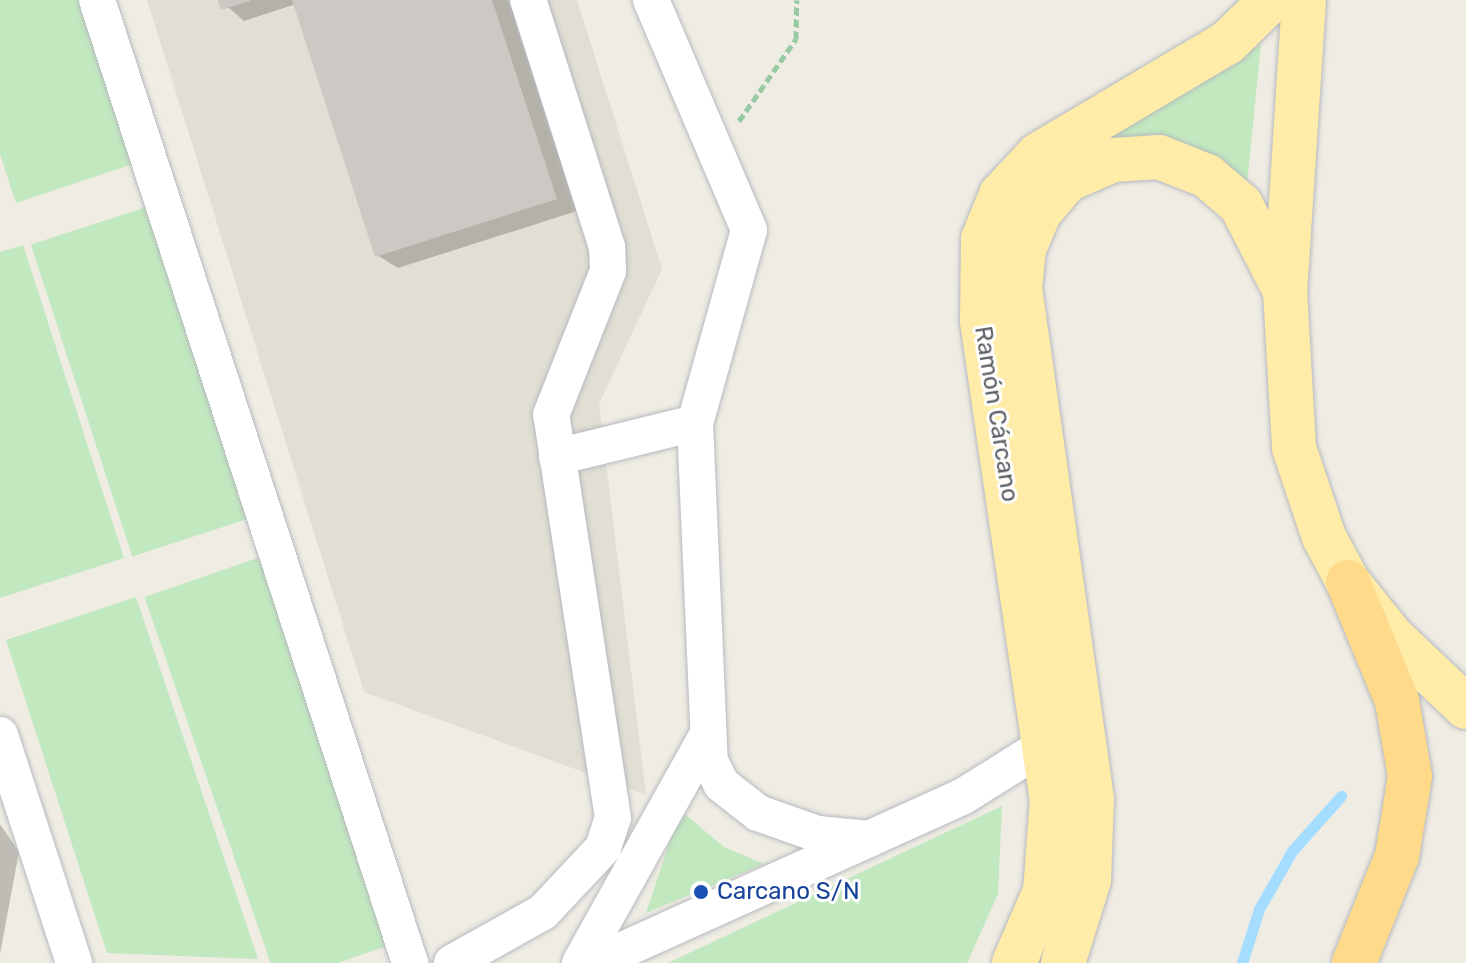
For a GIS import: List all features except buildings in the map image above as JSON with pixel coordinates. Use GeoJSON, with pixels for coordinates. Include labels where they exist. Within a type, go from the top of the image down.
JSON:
{"type":"FeatureCollection","features":[{"type":"Feature","properties":{"kind":"highway"},"geometry":{"type":"LineString","coordinates":[[1348,582],[1397,701],[1410,776],[1397,856],[1354,963]]}},
{"type":"Feature","properties":{"kind":"main road","name":"Ramón Cárcano"},"geometry":{"type":"LineString","coordinates":[[1014,963],[1038,915],[1050,865],[1045,745],[982,321],[983,239],[1001,195],[1038,155],[1227,43],[1271,0]]}},
{"type":"Feature","properties":{"kind":"main road"},"geometry":{"type":"LineString","coordinates":[[1304,0],[1285,291],[1294,448],[1324,537],[1348,582],[1410,657],[1466,707]]}},
{"type":"Feature","properties":{"kind":"main road","name":"Ramón Cárcano"},"geometry":{"type":"LineString","coordinates":[[1063,963],[1089,880],[1092,799],[1020,288],[1024,249],[1039,213],[1067,180],[1113,160],[1159,157],[1207,176],[1241,205],[1285,291]]}},
{"type":"Feature","properties":{"kind":"street"},"geometry":{"type":"LineString","coordinates":[[97,0],[410,963]]}},
{"type":"Feature","properties":{"kind":"street"},"geometry":{"type":"LineString","coordinates":[[456,962],[543,912],[603,848],[613,818],[557,457],[552,398],[608,271],[607,247],[528,0]]}},
{"type":"Feature","properties":{"kind":"street"},"geometry":{"type":"LineString","coordinates":[[651,0],[749,230],[695,423],[706,738],[721,784],[758,813],[818,834],[869,839]]}},
{"type":"Feature","properties":{"kind":"street"},"geometry":{"type":"LineString","coordinates":[[557,457],[695,423]]}},
{"type":"Feature","properties":{"kind":"street"},"geometry":{"type":"LineString","coordinates":[[0,735],[74,963]]}},
{"type":"Feature","properties":{"kind":"street"},"geometry":{"type":"LineString","coordinates":[[580,963],[706,738]]}},
{"type":"Feature","properties":{"kind":"street"},"geometry":{"type":"LineString","coordinates":[[594,963],[1010,773],[1045,745]]}},
{"type":"Feature","properties":{"kind":"path"},"geometry":{"type":"LineString","coordinates":[[716,154],[796,39],[797,0]]}},
{"type":"Feature","properties":{"kind":"shaded area"},"geometry":{"type":"Polygon","coordinates":[[[147,0],[577,0],[662,269],[599,404],[646,795],[364,692],[147,0]]]}},
{"type":"Feature","properties":{"kind":"green space"},"geometry":{"type":"Polygon","coordinates":[[[0,0],[95,0],[148,159],[16,203],[0,154],[0,0]]]}},
{"type":"Feature","properties":{"kind":"green space"},"geometry":{"type":"Polygon","coordinates":[[[1261,44],[1247,184],[1063,161],[1261,44]]]}},
{"type":"Feature","properties":{"kind":"green space"},"geometry":{"type":"Polygon","coordinates":[[[165,201],[266,513],[132,557],[31,245],[165,201]]]}},
{"type":"Feature","properties":{"kind":"green space"},"geometry":{"type":"Polygon","coordinates":[[[23,245],[124,558],[0,598],[0,252],[23,245]]]}},
{"type":"Feature","properties":{"kind":"green space"},"geometry":{"type":"Polygon","coordinates":[[[275,552],[408,939],[338,963],[271,963],[145,597],[275,552]]]}},
{"type":"Feature","properties":{"kind":"green space"},"geometry":{"type":"Polygon","coordinates":[[[136,597],[258,959],[107,953],[6,640],[136,597]]]}},
{"type":"Feature","properties":{"kind":"green space"},"geometry":{"type":"Polygon","coordinates":[[[1002,806],[998,894],[967,963],[668,963],[1002,806]]]}},
{"type":"Feature","properties":{"kind":"green space"},"geometry":{"type":"Polygon","coordinates":[[[680,810],[724,847],[764,864],[646,913],[680,810]]]}},
{"type":"Feature","properties":{"kind":"waterway"},"geometry":{"type":"LineString","coordinates":[[1242,963],[1259,909],[1292,851],[1341,796]]}},
{"type":"Feature","properties":{"kind":"place","name":"Carcano S/N"},"geometry":{"type":"Point","coordinates":[701,892]}}]}
